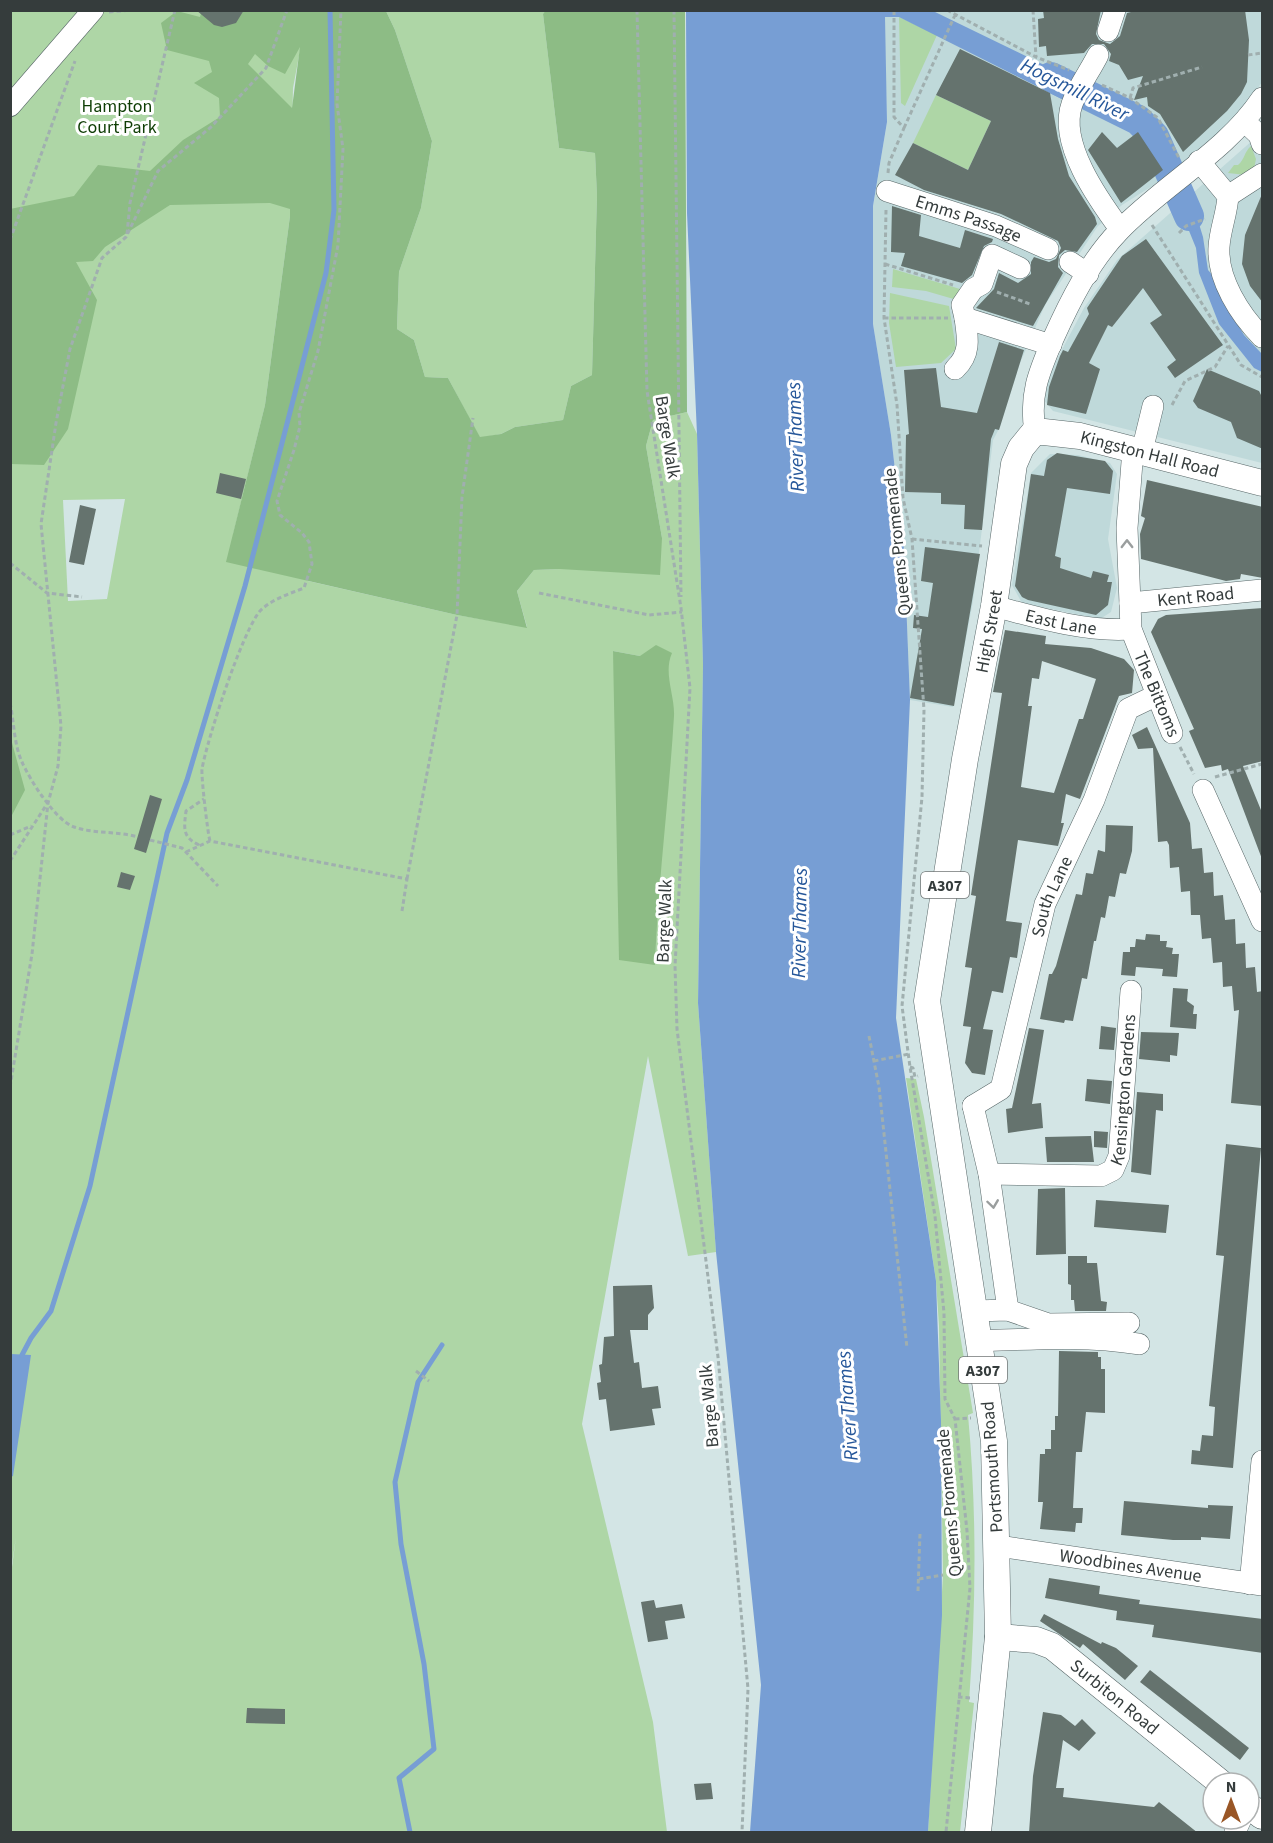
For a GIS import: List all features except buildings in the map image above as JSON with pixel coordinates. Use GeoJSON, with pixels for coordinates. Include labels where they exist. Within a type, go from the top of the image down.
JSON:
{"type":"FeatureCollection","features":[{"type":"Feature","properties":{"kind":"main road","name":"Kingston Hall Road"},"geometry":{"type":"LineString","coordinates":[[1035,431],[1080,436],[1263,483]]}},
{"type":"Feature","properties":{"kind":"main road","name":"High Street"},"geometry":{"type":"LineString","coordinates":[[944,1104],[927,998],[965,759],[994,606],[1014,464],[1021,448],[1035,431]]}},
{"type":"Feature","properties":{"kind":"main road","name":"Portsmouth Road"},"geometry":{"type":"LineString","coordinates":[[944,1104],[994,1441],[998,1546],[998,1637],[978,1833]]}},
{"type":"Feature","properties":{"kind":"main road","name":"Surbiton Road"},"geometry":{"type":"LineString","coordinates":[[998,1637],[1036,1640],[1052,1646],[1206,1771]]}},
{"type":"Feature","properties":{"kind":"street"},"geometry":{"type":"LineString","coordinates":[[10,106],[93,10]]}},
{"type":"Feature","properties":{"kind":"street"},"geometry":{"type":"LineString","coordinates":[[1107,32],[1115,10]]}},
{"type":"Feature","properties":{"kind":"street"},"geometry":{"type":"LineString","coordinates":[[1098,55],[1072,105],[1069,126],[1075,153],[1102,204],[1120,229]]}},
{"type":"Feature","properties":{"kind":"street"},"geometry":{"type":"LineString","coordinates":[[1035,431],[1031,408],[1033,394],[1065,312],[1079,268],[1120,229],[1245,122],[1263,98]]}},
{"type":"Feature","properties":{"kind":"street"},"geometry":{"type":"LineString","coordinates":[[1245,122],[1259,135],[1263,144]]}},
{"type":"Feature","properties":{"kind":"street"},"geometry":{"type":"LineString","coordinates":[[1194,166],[1228,196]]}},
{"type":"Feature","properties":{"kind":"street"},"geometry":{"type":"LineString","coordinates":[[1263,174],[1228,196],[1219,248],[1222,273],[1232,295],[1263,338]]}},
{"type":"Feature","properties":{"kind":"street","name":"Emms Passage"},"geometry":{"type":"LineString","coordinates":[[886,191],[996,226],[1048,249]]}},
{"type":"Feature","properties":{"kind":"street"},"geometry":{"type":"LineString","coordinates":[[955,369],[962,363],[969,343],[963,312],[973,289],[982,284],[993,255],[1020,268]]}},
{"type":"Feature","properties":{"kind":"street"},"geometry":{"type":"LineString","coordinates":[[963,312],[1051,345]]}},
{"type":"Feature","properties":{"kind":"street","name":"The Bittoms"},"geometry":{"type":"LineString","coordinates":[[1160,410],[1137,450],[1127,528],[1131,629],[1155,696],[1173,733]]}},
{"type":"Feature","properties":{"kind":"street","name":"Kent Road"},"geometry":{"type":"LineString","coordinates":[[1130,603],[1263,590]]}},
{"type":"Feature","properties":{"kind":"street","name":"East Lane"},"geometry":{"type":"LineString","coordinates":[[994,606],[1058,622],[1111,631],[1131,629]]}},
{"type":"Feature","properties":{"kind":"street","name":"South Lane"},"geometry":{"type":"LineString","coordinates":[[973,1106],[1001,1089],[1045,904],[1095,800],[1128,709],[1155,696]]}},
{"type":"Feature","properties":{"kind":"street"},"geometry":{"type":"LineString","coordinates":[[1203,790],[1263,921]]}},
{"type":"Feature","properties":{"kind":"street","name":"Kensington Gardens"},"geometry":{"type":"LineString","coordinates":[[989,1174],[1101,1176],[1113,1170],[1119,1156],[1131,992]]}},
{"type":"Feature","properties":{"kind":"street"},"geometry":{"type":"LineString","coordinates":[[944,1104],[960,1102],[973,1106],[989,1174],[1008,1310]]}},
{"type":"Feature","properties":{"kind":"street"},"geometry":{"type":"LineString","coordinates":[[974,1311],[1008,1310],[1048,1324],[1129,1323]]}},
{"type":"Feature","properties":{"kind":"street"},"geometry":{"type":"LineString","coordinates":[[979,1341],[1072,1337],[1107,1338],[1139,1344]]}},
{"type":"Feature","properties":{"kind":"street"},"geometry":{"type":"LineString","coordinates":[[1256,1584],[1263,1461]]}},
{"type":"Feature","properties":{"kind":"street","name":"Woodbines Avenue"},"geometry":{"type":"LineString","coordinates":[[998,1546],[1256,1584]]}},
{"type":"Feature","properties":{"kind":"path"},"geometry":{"type":"LineString","coordinates":[[126,237],[130,203],[175,10]]}},
{"type":"Feature","properties":{"kind":"path"},"geometry":{"type":"LineString","coordinates":[[10,1087],[32,954],[48,803],[58,766],[61,726],[41,524],[70,349],[102,258],[126,237],[158,171],[211,127],[266,68],[286,10]]}},
{"type":"Feature","properties":{"kind":"path"},"geometry":{"type":"LineString","coordinates":[[210,841],[202,773],[207,741],[248,631],[260,611],[277,598],[304,588],[312,564],[309,542],[302,532],[280,514],[277,501],[294,450],[300,426],[299,413],[318,351],[338,245],[343,149],[337,104],[341,10]]}},
{"type":"Feature","properties":{"kind":"path","name":"Barge Walk"},"geometry":{"type":"LineString","coordinates":[[637,10],[647,391],[681,610],[690,688],[675,966],[677,1029],[718,1357],[748,1689],[742,1833]]}},
{"type":"Feature","properties":{"kind":"path"},"geometry":{"type":"LineString","coordinates":[[539,593],[649,615],[681,610],[675,10]]}},
{"type":"Feature","properties":{"kind":"path"},"geometry":{"type":"LineString","coordinates":[[894,10],[894,117],[904,128]]}},
{"type":"Feature","properties":{"kind":"path"},"geometry":{"type":"LineString","coordinates":[[1033,10],[1036,57]]}},
{"type":"Feature","properties":{"kind":"path","name":"Queens Promenade"},"geometry":{"type":"LineString","coordinates":[[946,1833],[970,1594],[967,1531],[955,1419],[945,1399],[944,1313],[935,1216],[902,1006],[922,797],[924,738],[912,539],[903,498],[897,405],[884,318],[886,191],[890,163],[942,40],[955,15]]}},
{"type":"Feature","properties":{"kind":"path"},"geometry":{"type":"LineString","coordinates":[[10,240],[78,51]]}},
{"type":"Feature","properties":{"kind":"path"},"geometry":{"type":"LineString","coordinates":[[1248,55],[1263,53]]}},
{"type":"Feature","properties":{"kind":"path"},"geometry":{"type":"LineString","coordinates":[[1130,98],[1133,88],[1202,67]]}},
{"type":"Feature","properties":{"kind":"path"},"geometry":{"type":"LineString","coordinates":[[1153,202],[1158,215],[1150,222],[1241,364],[1263,377]]}},
{"type":"Feature","properties":{"kind":"path"},"geometry":{"type":"LineString","coordinates":[[1179,233],[1201,220],[1224,218]]}},
{"type":"Feature","properties":{"kind":"path"},"geometry":{"type":"LineString","coordinates":[[884,318],[963,312]]}},
{"type":"Feature","properties":{"kind":"path"},"geometry":{"type":"LineString","coordinates":[[1160,410],[1185,381],[1215,367],[1228,346]]}},
{"type":"Feature","properties":{"kind":"path"},"geometry":{"type":"LineString","coordinates":[[402,911],[456,615],[462,497],[473,418]]}},
{"type":"Feature","properties":{"kind":"path"},"geometry":{"type":"LineString","coordinates":[[912,539],[990,546]]}},
{"type":"Feature","properties":{"kind":"path"},"geometry":{"type":"LineString","coordinates":[[10,562],[47,592],[82,597]]}},
{"type":"Feature","properties":{"kind":"path"},"geometry":{"type":"LineString","coordinates":[[10,703],[21,761],[48,803],[70,826],[138,837]]}},
{"type":"Feature","properties":{"kind":"path","name":"The Bittoms"},"geometry":{"type":"LineString","coordinates":[[1173,733],[1203,790]]}},
{"type":"Feature","properties":{"kind":"path"},"geometry":{"type":"LineString","coordinates":[[1203,790],[1216,776],[1263,764]]}},
{"type":"Feature","properties":{"kind":"path"},"geometry":{"type":"LineString","coordinates":[[199,845],[189,840],[184,832],[186,812],[204,799]]}},
{"type":"Feature","properties":{"kind":"path"},"geometry":{"type":"LineString","coordinates":[[10,861],[48,803]]}},
{"type":"Feature","properties":{"kind":"path"},"geometry":{"type":"LineString","coordinates":[[10,835],[33,825]]}},
{"type":"Feature","properties":{"kind":"path"},"geometry":{"type":"LineString","coordinates":[[150,840],[170,843],[186,852],[218,886]]}},
{"type":"Feature","properties":{"kind":"path"},"geometry":{"type":"LineString","coordinates":[[186,852],[210,841],[407,879]]}},
{"type":"Feature","properties":{"kind":"path"},"geometry":{"type":"LineString","coordinates":[[870,1036],[907,1348]]}},
{"type":"Feature","properties":{"kind":"path"},"geometry":{"type":"LineString","coordinates":[[874,1061],[909,1054]]}},
{"type":"Feature","properties":{"kind":"path"},"geometry":{"type":"LineString","coordinates":[[911,1067],[915,1077]]}},
{"type":"Feature","properties":{"kind":"path"},"geometry":{"type":"LineString","coordinates":[[416,1371],[428,1380]]}},
{"type":"Feature","properties":{"kind":"path"},"geometry":{"type":"LineString","coordinates":[[955,1419],[972,1418]]}},
{"type":"Feature","properties":{"kind":"path"},"geometry":{"type":"LineString","coordinates":[[918,1592],[920,1533]]}},
{"type":"Feature","properties":{"kind":"path"},"geometry":{"type":"LineString","coordinates":[[919,1579],[943,1575]]}},
{"type":"Feature","properties":{"kind":"path"},"geometry":{"type":"LineString","coordinates":[[970,1594],[979,1594]]}},
{"type":"Feature","properties":{"kind":"path"},"geometry":{"type":"LineString","coordinates":[[958,1697],[972,1698]]}},
{"type":"Feature","properties":{"kind":"shaded area"},"geometry":{"type":"Polygon","coordinates":[[[884,11],[1262,11],[1262,82],[1240,114],[1189,163],[1122,205],[1098,226],[1045,305],[1020,363],[1000,427],[993,440],[973,601],[953,707],[910,700],[904,549],[891,435],[873,324],[873,206],[887,122],[884,11]]]}},
{"type":"Feature","properties":{"kind":"shaded area"},"geometry":{"type":"Polygon","coordinates":[[[1262,132],[1262,463],[1053,411],[1042,398],[1048,376],[1084,308],[1117,260],[1262,132]]]}},
{"type":"Feature","properties":{"kind":"shaded area"},"geometry":{"type":"Polygon","coordinates":[[[1050,454],[1078,455],[1110,463],[1117,474],[1108,539],[1117,588],[1111,612],[1100,619],[1022,603],[1012,585],[1031,473],[1050,454]]]}},
{"type":"Feature","properties":{"kind":"green space"},"geometry":{"type":"Polygon","coordinates":[[[202,10],[386,11],[395,30],[432,141],[421,208],[399,272],[397,329],[414,340],[425,377],[448,378],[480,437],[501,434],[515,427],[563,420],[571,386],[592,375],[597,196],[595,153],[559,148],[543,14],[546,10],[685,11],[687,412],[653,420],[646,446],[662,538],[660,575],[560,569],[534,570],[517,591],[527,628],[457,615],[226,562],[265,405],[290,216],[290,209],[270,203],[170,205],[105,247],[93,261],[76,262],[97,300],[68,429],[44,465],[11,464],[10,209],[74,196],[98,165],[150,171],[183,140],[220,117],[219,98],[194,83],[212,72],[209,61],[167,50],[161,23],[177,11],[200,17],[202,10]],[[300,47],[285,74],[268,66],[255,54],[248,64],[292,108],[300,47]]]}},
{"type":"Feature","properties":{"kind":"green space","name":"Hampton Court Park"},"geometry":{"type":"Polygon","coordinates":[[[11,11],[301,11],[301,45],[293,88],[290,216],[265,405],[233,535],[308,581],[457,615],[527,627],[517,591],[534,570],[560,569],[662,538],[646,446],[653,420],[687,412],[697,434],[703,665],[698,1003],[716,1252],[688,1256],[648,1056],[582,1424],[653,1722],[667,1832],[11,1832],[10,1582],[16,1537],[11,1570],[11,11]],[[125,499],[63,500],[68,601],[107,599],[125,499]],[[613,651],[655,964],[657,888],[668,786],[640,656],[613,651]]]}},
{"type":"Feature","properties":{"kind":"green space"},"geometry":{"type":"Polygon","coordinates":[[[386,11],[546,11],[543,14],[559,148],[595,153],[597,196],[592,375],[571,386],[563,420],[515,427],[501,434],[480,438],[448,378],[425,377],[414,340],[397,329],[399,272],[421,208],[432,141],[395,30],[386,11]]]}},
{"type":"Feature","properties":{"kind":"green space"},"geometry":{"type":"Polygon","coordinates":[[[899,17],[937,35],[905,106],[901,103],[899,17]]]}},
{"type":"Feature","properties":{"kind":"green space"},"geometry":{"type":"Polygon","coordinates":[[[936,95],[991,121],[968,170],[913,143],[936,95]]]}},
{"type":"Feature","properties":{"kind":"green space"},"geometry":{"type":"Polygon","coordinates":[[[1251,146],[1256,159],[1254,169],[1246,175],[1228,173],[1234,165],[1240,163],[1251,146]]]}},
{"type":"Feature","properties":{"kind":"green space"},"geometry":{"type":"Polygon","coordinates":[[[893,269],[960,289],[957,300],[926,291],[892,287],[893,269]]]}},
{"type":"Feature","properties":{"kind":"green space"},"geometry":{"type":"Polygon","coordinates":[[[890,293],[949,306],[956,349],[941,363],[896,367],[889,323],[890,293]]]}},
{"type":"Feature","properties":{"kind":"green space"},"geometry":{"type":"Polygon","coordinates":[[[656,645],[672,653],[669,676],[674,716],[655,965],[619,960],[613,651],[640,656],[656,645]]]}},
{"type":"Feature","properties":{"kind":"green space"},"geometry":{"type":"Polygon","coordinates":[[[11,739],[25,790],[10,817],[11,739]]]}},
{"type":"Feature","properties":{"kind":"green space"},"geometry":{"type":"Polygon","coordinates":[[[906,1078],[916,1079],[924,1117],[973,1413],[968,1415],[975,1559],[969,1702],[974,1703],[960,1832],[928,1832],[943,1575],[939,1326],[936,1281],[906,1078]]]}},
{"type":"Feature","properties":{"kind":"water","name":"River Thames"},"geometry":{"type":"Polygon","coordinates":[[[686,11],[933,11],[1075,80],[1064,100],[899,17],[885,17],[887,122],[873,206],[873,324],[891,435],[904,549],[910,700],[896,1018],[936,1281],[941,1421],[942,1615],[928,1832],[750,1832],[761,1685],[716,1252],[698,1003],[703,665],[697,434],[687,213],[686,11]]]}},
{"type":"Feature","properties":{"kind":"water"},"geometry":{"type":"Polygon","coordinates":[[[1094,88],[1147,115],[1159,126],[1177,158],[1164,168],[1138,130],[1085,108],[1094,88]]]}},
{"type":"Feature","properties":{"kind":"water"},"geometry":{"type":"Polygon","coordinates":[[[1192,201],[1203,237],[1208,270],[1216,279],[1229,310],[1244,335],[1262,354],[1262,372],[1254,368],[1219,324],[1199,273],[1196,248],[1181,211],[1192,201]]]}},
{"type":"Feature","properties":{"kind":"water"},"geometry":{"type":"Polygon","coordinates":[[[11,1354],[31,1355],[13,1476],[11,1477],[11,1354]]]}},
{"type":"Feature","properties":{"kind":"waterway"},"geometry":{"type":"LineString","coordinates":[[22,1355],[31,1338],[51,1311],[90,1186],[167,833],[187,780],[245,586],[326,273],[334,210],[330,10]]}},
{"type":"Feature","properties":{"kind":"waterway","name":"Hogsmill River"},"geometry":{"type":"LineString","coordinates":[[1051,77],[1138,120],[1154,136],[1189,216]]}},
{"type":"Feature","properties":{"kind":"waterway"},"geometry":{"type":"LineString","coordinates":[[410,1832],[399,1778],[434,1749],[424,1664],[401,1544],[395,1482],[418,1382],[442,1345]]}}]}
